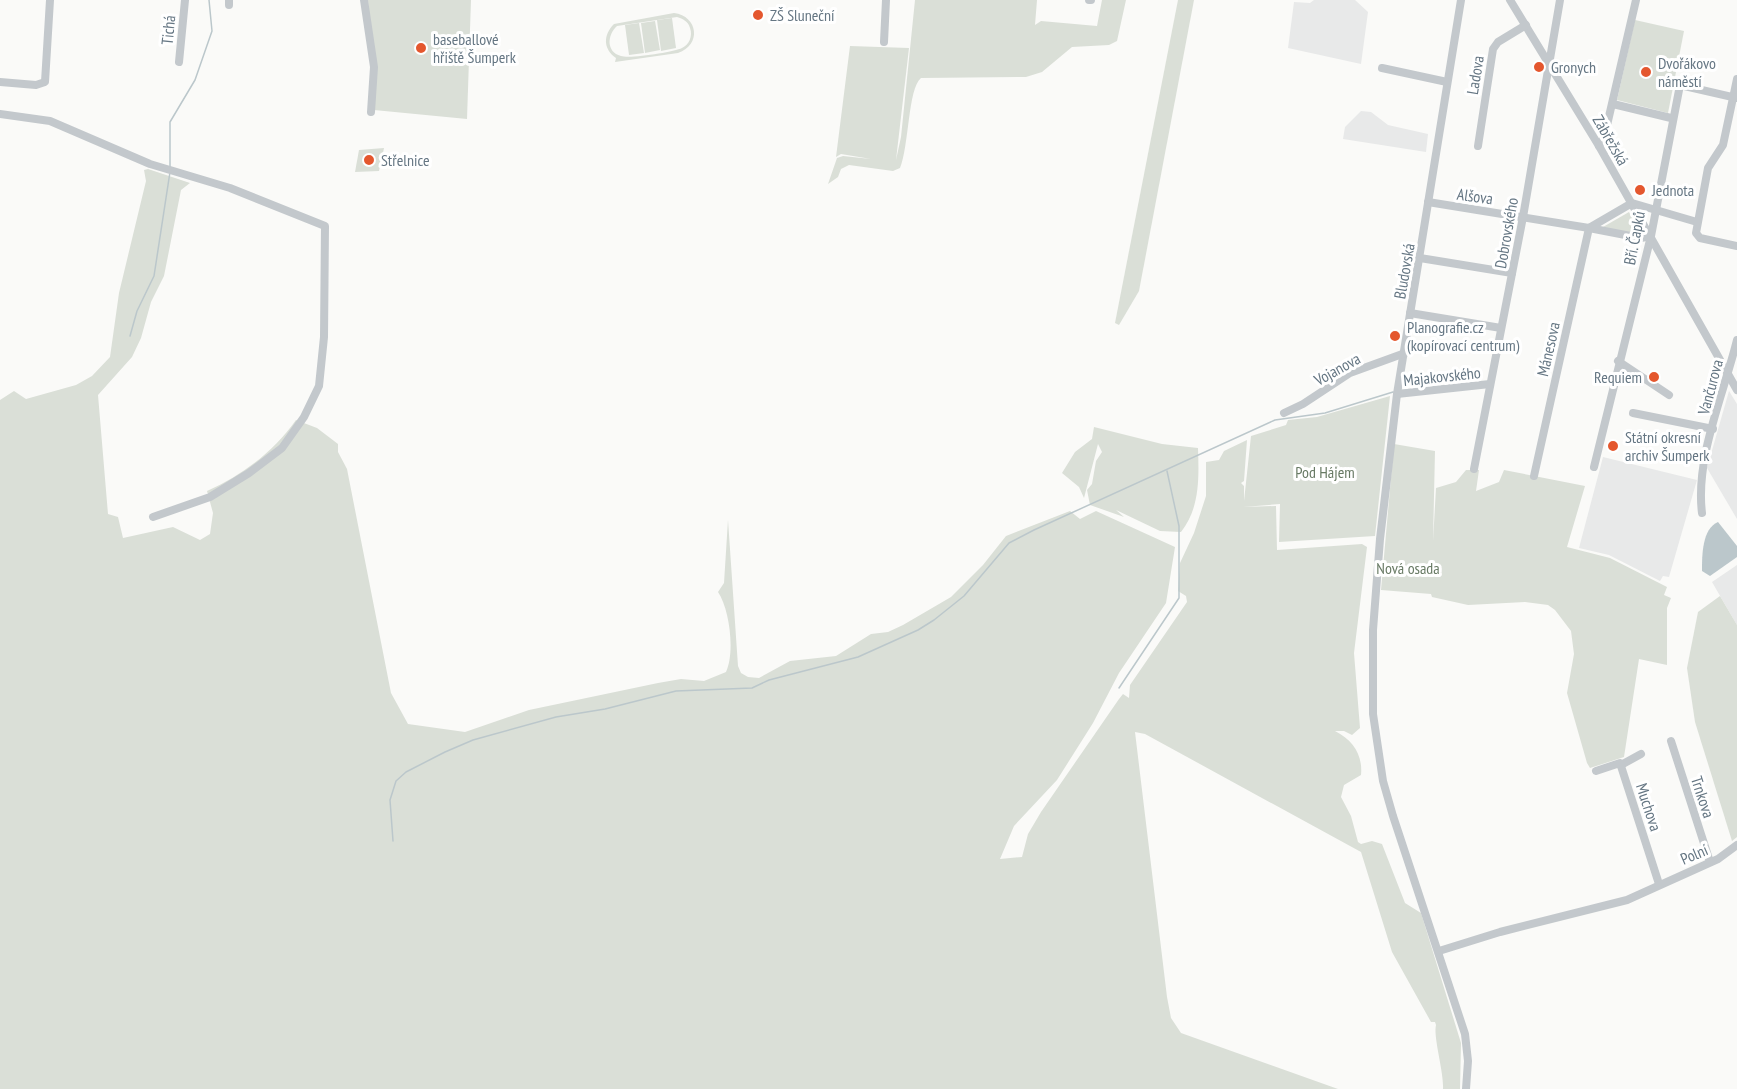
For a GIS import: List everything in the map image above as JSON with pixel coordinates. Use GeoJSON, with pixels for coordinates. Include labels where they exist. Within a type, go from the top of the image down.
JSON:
{"type":"FeatureCollection","features":[{"type":"Feature","properties":{"kind":"street"},"geometry":{"type":"LineString","coordinates":[[0,82],[36,85],[45,82],[50,0]]}},
{"type":"Feature","properties":{"kind":"street","name":"Tichá"},"geometry":{"type":"LineString","coordinates":[[179,62],[185,0]]}},
{"type":"Feature","properties":{"kind":"street"},"geometry":{"type":"LineString","coordinates":[[364,0],[374,67],[371,112]]}},
{"type":"Feature","properties":{"kind":"street"},"geometry":{"type":"LineString","coordinates":[[884,42],[886,0]]}},
{"type":"Feature","properties":{"kind":"street","name":"Bludovská"},"geometry":{"type":"LineString","coordinates":[[1461,0],[1397,394],[1388,465],[1373,630],[1373,714],[1383,781],[1393,816],[1465,1034],[1468,1061],[1466,1089]]}},
{"type":"Feature","properties":{"kind":"street","name":"Zábřežská"},"geometry":{"type":"LineString","coordinates":[[1510,0],[1599,146],[1737,390]]}},
{"type":"Feature","properties":{"kind":"street","name":"Dobrovského"},"geometry":{"type":"LineString","coordinates":[[1474,470],[1523,217],[1560,0]]}},
{"type":"Feature","properties":{"kind":"street"},"geometry":{"type":"LineString","coordinates":[[1599,146],[1605,138],[1636,0]]}},
{"type":"Feature","properties":{"kind":"street","name":"Ladova"},"geometry":{"type":"LineString","coordinates":[[1478,146],[1493,50],[1503,39],[1526,25]]}},
{"type":"Feature","properties":{"kind":"street"},"geometry":{"type":"LineString","coordinates":[[1382,68],[1447,82]]}},
{"type":"Feature","properties":{"kind":"street"},"geometry":{"type":"LineString","coordinates":[[1737,79],[1723,145],[1708,168],[1696,232],[1700,238],[1737,246]]}},
{"type":"Feature","properties":{"kind":"street","name":"Bří. Čapků"},"geometry":{"type":"LineString","coordinates":[[1594,467],[1618,361],[1651,236],[1671,118],[1680,85],[1735,97]]}},
{"type":"Feature","properties":{"kind":"street"},"geometry":{"type":"LineString","coordinates":[[1613,105],[1671,118]]}},
{"type":"Feature","properties":{"kind":"street"},"geometry":{"type":"LineString","coordinates":[[0,114],[50,121],[147,163],[230,188],[325,226],[324,337],[319,386],[304,417],[282,447],[249,473],[210,497],[153,517]]}},
{"type":"Feature","properties":{"kind":"street","name":"Alšova"},"geometry":{"type":"LineString","coordinates":[[1428,202],[1641,238],[1651,236]]}},
{"type":"Feature","properties":{"kind":"street"},"geometry":{"type":"LineString","coordinates":[[1589,228],[1632,203],[1697,222]]}},
{"type":"Feature","properties":{"kind":"street","name":"Mánesova"},"geometry":{"type":"LineString","coordinates":[[1534,476],[1589,228]]}},
{"type":"Feature","properties":{"kind":"street"},"geometry":{"type":"LineString","coordinates":[[1420,258],[1512,273]]}},
{"type":"Feature","properties":{"kind":"street"},"geometry":{"type":"LineString","coordinates":[[1410,313],[1501,328]]}},
{"type":"Feature","properties":{"kind":"street","name":"Vančurova"},"geometry":{"type":"LineString","coordinates":[[1702,513],[1700,495],[1703,466],[1737,340]]}},
{"type":"Feature","properties":{"kind":"street","name":"Vojanova"},"geometry":{"type":"LineString","coordinates":[[1284,413],[1303,404],[1350,373],[1405,353]]}},
{"type":"Feature","properties":{"kind":"street"},"geometry":{"type":"LineString","coordinates":[[1618,361],[1669,395]]}},
{"type":"Feature","properties":{"kind":"street","name":"Majakovského"},"geometry":{"type":"LineString","coordinates":[[1397,394],[1490,384]]}},
{"type":"Feature","properties":{"kind":"street"},"geometry":{"type":"LineString","coordinates":[[1633,413],[1713,429]]}},
{"type":"Feature","properties":{"kind":"street","name":"Trnkova"},"geometry":{"type":"LineString","coordinates":[[1671,741],[1710,862]]}},
{"type":"Feature","properties":{"kind":"street"},"geometry":{"type":"LineString","coordinates":[[1621,765],[1641,754]]}},
{"type":"Feature","properties":{"kind":"street","name":"Muchova"},"geometry":{"type":"LineString","coordinates":[[1596,771],[1620,763],[1659,884]]}},
{"type":"Feature","properties":{"kind":"street","name":"Polní"},"geometry":{"type":"LineString","coordinates":[[1439,951],[1500,932],[1627,900],[1724,856],[1737,845]]}},
{"type":"Feature","properties":{"kind":"shaded area"},"geometry":{"type":"Polygon","coordinates":[[[1314,0],[1355,0],[1368,12],[1361,64],[1288,48],[1294,2],[1310,3],[1314,0]]]}},
{"type":"Feature","properties":{"kind":"shaded area"},"geometry":{"type":"Polygon","coordinates":[[[1361,111],[1371,112],[1388,125],[1428,134],[1426,152],[1343,139],[1345,127],[1361,111]]]}},
{"type":"Feature","properties":{"kind":"shaded area"},"geometry":{"type":"Polygon","coordinates":[[[1729,391],[1737,404],[1737,519],[1707,468],[1729,391]]]}},
{"type":"Feature","properties":{"kind":"shaded area"},"geometry":{"type":"Polygon","coordinates":[[[1603,457],[1697,480],[1669,577],[1663,576],[1660,581],[1609,555],[1579,548],[1603,457]]]}},
{"type":"Feature","properties":{"kind":"shaded area"},"geometry":{"type":"Polygon","coordinates":[[[1718,522],[1737,546],[1737,557],[1710,576],[1702,571],[1703,550],[1709,530],[1718,522]]]}},
{"type":"Feature","properties":{"kind":"shaded area"},"geometry":{"type":"Polygon","coordinates":[[[1737,565],[1737,625],[1712,582],[1737,565]]]}},
{"type":"Feature","properties":{"kind":"green space","name":"baseballové hřiště Šumperk"},"geometry":{"type":"Polygon","coordinates":[[[368,0],[471,0],[467,119],[374,110],[368,0]]]}},
{"type":"Feature","properties":{"kind":"green space"},"geometry":{"type":"Polygon","coordinates":[[[915,0],[1037,0],[1035,25],[1041,21],[1097,26],[1102,0],[1126,0],[1117,41],[1109,45],[1072,47],[1042,72],[1026,77],[921,78],[911,105],[900,168],[893,171],[849,165],[841,169],[838,177],[828,184],[837,158],[843,156],[871,159],[841,154],[836,157],[850,46],[909,48],[896,160],[901,137],[915,0]]]}},
{"type":"Feature","properties":{"kind":"green space"},"geometry":{"type":"Polygon","coordinates":[[[1178,0],[1194,0],[1139,291],[1119,325],[1115,323],[1178,0]]]}},
{"type":"Feature","properties":{"kind":"green space"},"geometry":{"type":"Polygon","coordinates":[[[674,13],[688,19],[694,31],[694,38],[686,49],[678,53],[615,62],[616,58],[606,42],[610,28],[614,24],[674,13]],[[677,17],[617,26],[611,34],[611,47],[616,54],[626,57],[652,55],[682,48],[690,40],[691,31],[687,22],[677,17]]]}},
{"type":"Feature","properties":{"kind":"green space"},"geometry":{"type":"Polygon","coordinates":[[[672,18],[676,48],[661,51],[657,20],[672,18]]]}},
{"type":"Feature","properties":{"kind":"green space","name":"Dvořákovo náměstí"},"geometry":{"type":"Polygon","coordinates":[[[1635,20],[1684,31],[1668,113],[1617,100],[1635,20]]]}},
{"type":"Feature","properties":{"kind":"green space"},"geometry":{"type":"Polygon","coordinates":[[[655,21],[660,50],[645,53],[641,23],[655,21]]]}},
{"type":"Feature","properties":{"kind":"green space"},"geometry":{"type":"Polygon","coordinates":[[[639,23],[644,53],[629,55],[625,25],[639,23]]]}},
{"type":"Feature","properties":{"kind":"green space","name":"Střelnice"},"geometry":{"type":"Polygon","coordinates":[[[384,148],[379,171],[355,172],[359,150],[384,148]]]}},
{"type":"Feature","properties":{"kind":"green space","name":"Pod Hájem"},"geometry":{"type":"Polygon","coordinates":[[[148,169],[190,183],[181,190],[164,276],[151,302],[141,338],[132,357],[98,395],[108,514],[118,517],[123,538],[173,527],[200,540],[210,534],[213,513],[207,491],[245,470],[267,452],[296,420],[317,428],[338,444],[338,452],[347,469],[391,693],[408,724],[465,732],[529,710],[681,679],[704,681],[726,672],[730,654],[730,632],[726,609],[718,592],[724,583],[728,520],[738,666],[741,673],[748,677],[759,678],[790,661],[836,656],[871,634],[888,632],[903,625],[951,597],[983,565],[1006,536],[1070,511],[1080,519],[1096,511],[1175,547],[1166,603],[1119,673],[1093,723],[1057,780],[1014,826],[1000,859],[1022,857],[1028,834],[1041,812],[1119,699],[1123,694],[1129,698],[1130,685],[1187,602],[1186,596],[1178,591],[1180,563],[1194,533],[1206,496],[1206,462],[1219,460],[1224,451],[1247,440],[1244,481],[1241,483],[1244,486],[1244,501],[1251,436],[1286,425],[1288,420],[1317,417],[1390,396],[1375,536],[1279,542],[1280,504],[1243,507],[1276,506],[1277,550],[1362,544],[1367,547],[1354,653],[1360,728],[1352,735],[1344,731],[1335,731],[1356,749],[1361,775],[1344,785],[1341,797],[1351,816],[1358,842],[1361,844],[1372,841],[1382,844],[1405,903],[1421,913],[1461,1043],[1460,1089],[1443,1089],[1435,1022],[1431,1022],[1392,952],[1361,852],[1145,734],[1135,732],[1171,1018],[1181,1033],[1338,1089],[0,1089],[0,400],[14,391],[26,399],[76,385],[92,376],[110,357],[119,293],[146,181],[144,170],[148,169]]]}},
{"type":"Feature","properties":{"kind":"green space"},"geometry":{"type":"Polygon","coordinates":[[[1629,212],[1640,233],[1635,235],[1603,227],[1629,212]]]}},
{"type":"Feature","properties":{"kind":"green space"},"geometry":{"type":"Polygon","coordinates":[[[1094,427],[1162,444],[1198,448],[1195,503],[1181,532],[1160,531],[1116,510],[1124,517],[1090,505],[1087,490],[1092,484],[1096,461],[1102,452],[1098,444],[1084,498],[1079,487],[1062,473],[1075,452],[1092,439],[1094,427]]]}},
{"type":"Feature","properties":{"kind":"green space","name":"Nová osada"},"geometry":{"type":"Polygon","coordinates":[[[1394,444],[1435,451],[1433,541],[1436,488],[1456,482],[1466,470],[1479,470],[1476,491],[1499,482],[1504,470],[1585,486],[1567,547],[1610,558],[1667,587],[1664,595],[1671,598],[1667,608],[1667,665],[1639,659],[1624,757],[1590,768],[1587,763],[1567,693],[1574,654],[1571,631],[1555,610],[1548,605],[1525,602],[1468,605],[1432,597],[1431,594],[1381,590],[1394,444]]]}},
{"type":"Feature","properties":{"kind":"green space"},"geometry":{"type":"Polygon","coordinates":[[[1720,596],[1737,625],[1737,837],[1732,841],[1695,722],[1687,668],[1698,612],[1720,596]]]}},
{"type":"Feature","properties":{"kind":"waterway"},"geometry":{"type":"LineString","coordinates":[[170,167],[170,122],[195,80],[212,31],[209,0]]}},
{"type":"Feature","properties":{"kind":"waterway"},"geometry":{"type":"LineString","coordinates":[[130,336],[137,311],[154,276],[170,172]]}},
{"type":"Feature","properties":{"kind":"waterway"},"geometry":{"type":"LineString","coordinates":[[393,841],[390,800],[396,781],[406,772],[445,752],[473,740],[556,717],[605,709],[676,691],[752,688],[769,680],[858,657],[918,630],[934,620],[964,596],[1009,543],[1034,530],[1275,420],[1325,413],[1393,392]]}},
{"type":"Feature","properties":{"kind":"waterway"},"geometry":{"type":"LineString","coordinates":[[1119,688],[1179,598],[1179,526],[1167,471]]}},
{"type":"Feature","properties":{"kind":"place","name":"ZŠ Sluneční"},"geometry":{"type":"Point","coordinates":[758,15]}},
{"type":"Feature","properties":{"kind":"place","name":"baseballové hřiště Šumperk"},"geometry":{"type":"Point","coordinates":[421,48]}},
{"type":"Feature","properties":{"kind":"place","name":"Gronych"},"geometry":{"type":"Point","coordinates":[1539,67]}},
{"type":"Feature","properties":{"kind":"place","name":"Dvořákovo náměstí"},"geometry":{"type":"Point","coordinates":[1646,72]}},
{"type":"Feature","properties":{"kind":"place","name":"Střelnice"},"geometry":{"type":"Point","coordinates":[369,160]}},
{"type":"Feature","properties":{"kind":"place","name":"Jednota"},"geometry":{"type":"Point","coordinates":[1640,190]}},
{"type":"Feature","properties":{"kind":"place","name":"Planografie.cz (kopírovací centrum)"},"geometry":{"type":"Point","coordinates":[1395,336]}},
{"type":"Feature","properties":{"kind":"place","name":"Requiem"},"geometry":{"type":"Point","coordinates":[1654,377]}},
{"type":"Feature","properties":{"kind":"place","name":"Státní okresní archiv Šumperk"},"geometry":{"type":"Point","coordinates":[1613,446]}}]}
